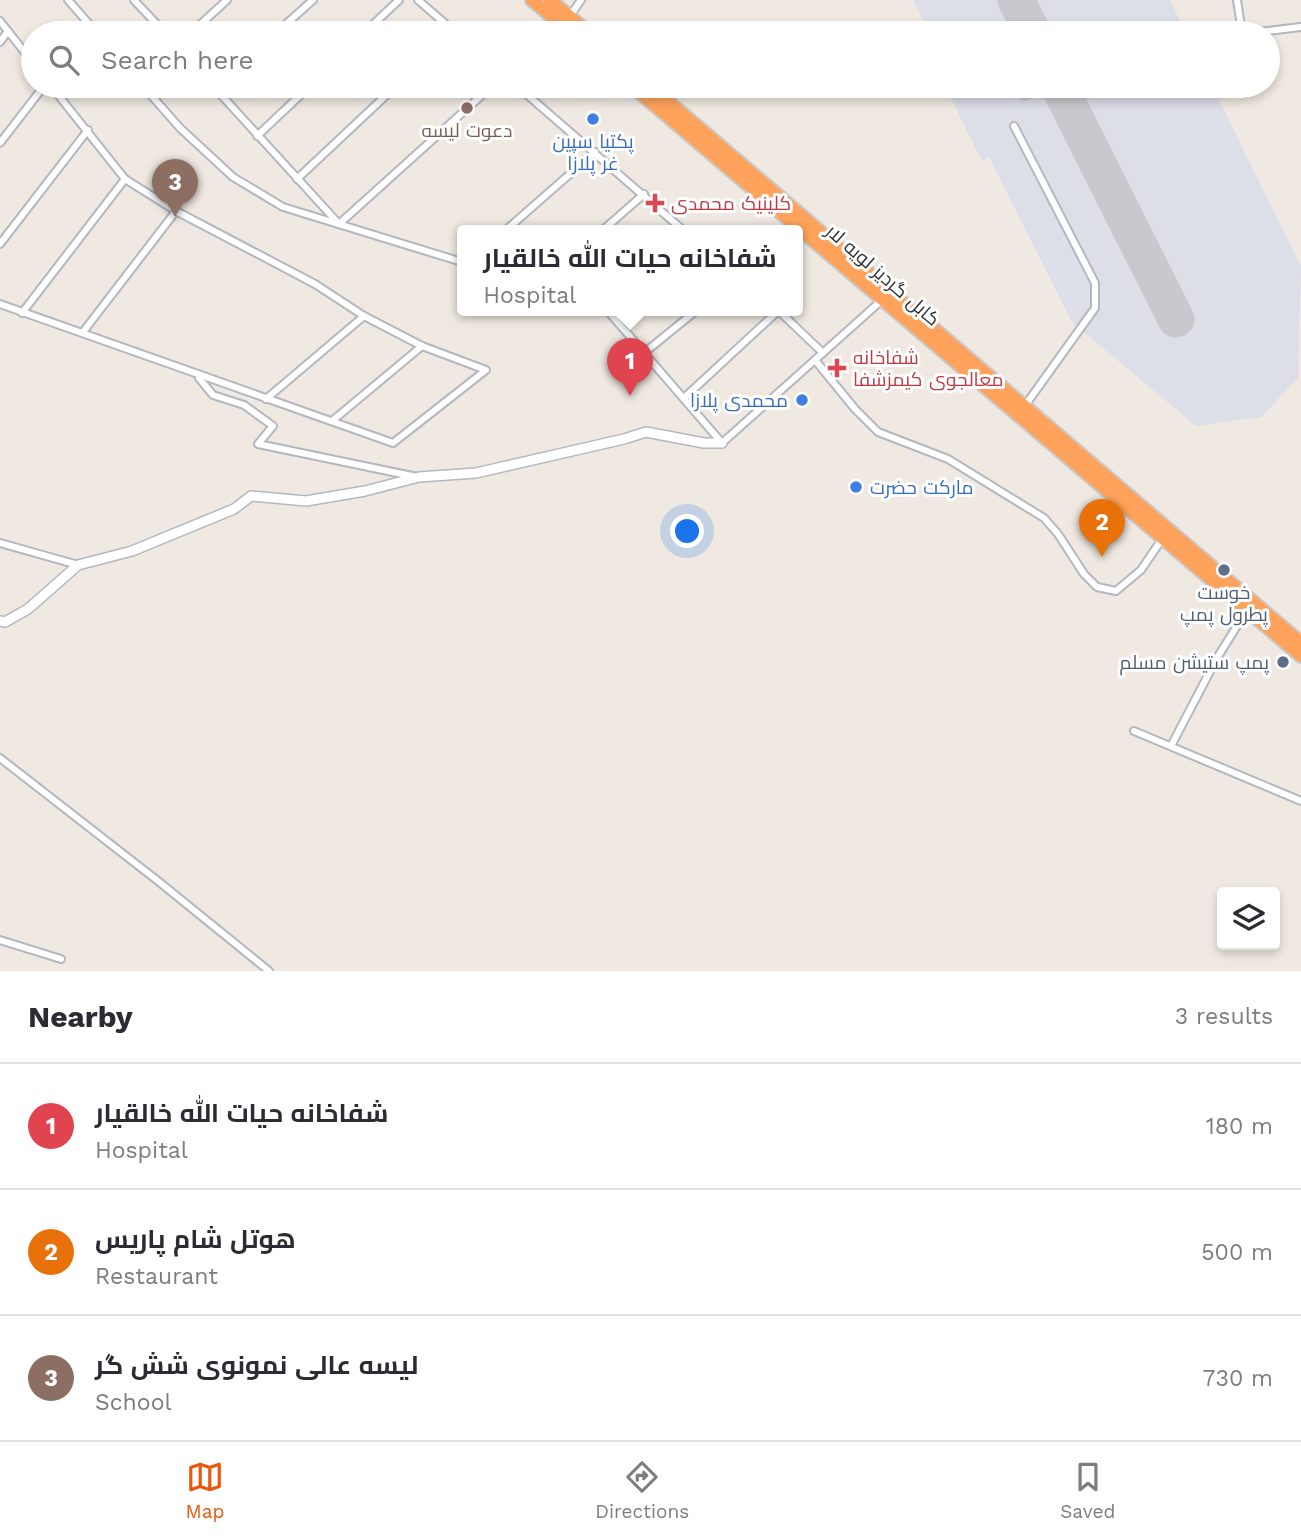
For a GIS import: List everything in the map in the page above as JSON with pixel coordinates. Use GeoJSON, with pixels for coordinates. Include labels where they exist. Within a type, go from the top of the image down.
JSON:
{"type":"FeatureCollection","features":[{"type":"Feature","properties":{"kind":"highway"},"geometry":{"type":"LineString","coordinates":[[532,0],[556,21]]}},
{"type":"Feature","properties":{"kind":"highway"},"geometry":{"type":"LineString","coordinates":[[550,0],[558,21]]}},
{"type":"Feature","properties":{"kind":"highway","name":"کابل گردیز لویه لار"},"geometry":{"type":"LineString","coordinates":[[647,98],[801,225]]}},
{"type":"Feature","properties":{"kind":"highway","name":"کابل گردیز لویه لار"},"geometry":{"type":"LineString","coordinates":[[664,98],[1162,539],[1301,656]]}},
{"type":"Feature","properties":{"kind":"highway","name":"کابل گردیز لویه لار"},"geometry":{"type":"LineString","coordinates":[[803,227],[1024,407],[1301,643]]}},
{"type":"Feature","properties":{"kind":"street"},"geometry":{"type":"LineString","coordinates":[[68,0],[86,21]]}},
{"type":"Feature","properties":{"kind":"street"},"geometry":{"type":"LineString","coordinates":[[134,0],[154,21]]}},
{"type":"Feature","properties":{"kind":"street"},"geometry":{"type":"LineString","coordinates":[[204,21],[227,0]]}},
{"type":"Feature","properties":{"kind":"street"},"geometry":{"type":"LineString","coordinates":[[289,21],[313,0]]}},
{"type":"Feature","properties":{"kind":"street"},"geometry":{"type":"LineString","coordinates":[[377,21],[399,0]]}},
{"type":"Feature","properties":{"kind":"street"},"geometry":{"type":"LineString","coordinates":[[418,0],[441,21]]}},
{"type":"Feature","properties":{"kind":"street"},"geometry":{"type":"LineString","coordinates":[[563,21],[581,0]]}},
{"type":"Feature","properties":{"kind":"street"},"geometry":{"type":"LineString","coordinates":[[1237,0],[1240,21]]}},
{"type":"Feature","properties":{"kind":"street"},"geometry":{"type":"LineString","coordinates":[[0,21],[21,48]]}},
{"type":"Feature","properties":{"kind":"street"},"geometry":{"type":"LineString","coordinates":[[1280,29],[1301,27]]}},
{"type":"Feature","properties":{"kind":"street"},"geometry":{"type":"LineString","coordinates":[[0,42],[8,31]]}},
{"type":"Feature","properties":{"kind":"street"},"geometry":{"type":"LineString","coordinates":[[0,143],[35,98]]}},
{"type":"Feature","properties":{"kind":"street"},"geometry":{"type":"LineString","coordinates":[[0,304],[393,443],[486,370],[422,346],[363,316],[315,284],[176,211],[125,179],[61,98]]}},
{"type":"Feature","properties":{"kind":"street"},"geometry":{"type":"LineString","coordinates":[[154,98],[180,128],[233,177],[283,207],[457,260]]}},
{"type":"Feature","properties":{"kind":"street"},"geometry":{"type":"LineString","coordinates":[[225,98],[339,224]]}},
{"type":"Feature","properties":{"kind":"street"},"geometry":{"type":"LineString","coordinates":[[257,136],[297,98]]}},
{"type":"Feature","properties":{"kind":"street"},"geometry":{"type":"LineString","coordinates":[[297,179],[383,98]]}},
{"type":"Feature","properties":{"kind":"street"},"geometry":{"type":"LineString","coordinates":[[339,224],[479,98]]}},
{"type":"Feature","properties":{"kind":"street"},"geometry":{"type":"LineString","coordinates":[[531,98],[678,225]]}},
{"type":"Feature","properties":{"kind":"street"},"geometry":{"type":"LineString","coordinates":[[1014,126],[1095,283],[1096,308],[1024,407]]}},
{"type":"Feature","properties":{"kind":"street"},"geometry":{"type":"LineString","coordinates":[[0,244],[88,130]]}},
{"type":"Feature","properties":{"kind":"street"},"geometry":{"type":"LineString","coordinates":[[512,225],[595,152]]}},
{"type":"Feature","properties":{"kind":"street"},"geometry":{"type":"LineString","coordinates":[[22,313],[125,179]]}},
{"type":"Feature","properties":{"kind":"street"},"geometry":{"type":"LineString","coordinates":[[609,225],[643,194]]}},
{"type":"Feature","properties":{"kind":"street"},"geometry":{"type":"LineString","coordinates":[[83,332],[176,211]]}},
{"type":"Feature","properties":{"kind":"street"},"geometry":{"type":"LineString","coordinates":[[0,621],[5,622],[28,609],[78,565],[132,551],[234,509],[251,496],[306,501],[365,491],[419,477],[476,473],[646,432],[704,443],[722,443],[887,296]]}},
{"type":"Feature","properties":{"kind":"street"},"geometry":{"type":"LineString","coordinates":[[266,399],[363,316]]}},
{"type":"Feature","properties":{"kind":"street"},"geometry":{"type":"LineString","coordinates":[[611,316],[722,443]]}},
{"type":"Feature","properties":{"kind":"street"},"geometry":{"type":"LineString","coordinates":[[644,354],[690,316]]}},
{"type":"Feature","properties":{"kind":"street"},"geometry":{"type":"LineString","coordinates":[[684,398],[773,316]]}},
{"type":"Feature","properties":{"kind":"street"},"geometry":{"type":"LineString","coordinates":[[783,316],[823,353]]}},
{"type":"Feature","properties":{"kind":"street"},"geometry":{"type":"LineString","coordinates":[[332,421],[422,346]]}},
{"type":"Feature","properties":{"kind":"street"},"geometry":{"type":"LineString","coordinates":[[815,360],[855,409],[878,432],[948,459],[1044,518],[1084,574],[1097,587],[1116,590],[1141,570],[1162,539]]}},
{"type":"Feature","properties":{"kind":"street"},"geometry":{"type":"LineString","coordinates":[[198,376],[214,395],[244,405],[273,426],[258,444],[419,477]]}},
{"type":"Feature","properties":{"kind":"street"},"geometry":{"type":"LineString","coordinates":[[0,543],[78,565]]}},
{"type":"Feature","properties":{"kind":"street"},"geometry":{"type":"LineString","coordinates":[[1171,746],[1217,658],[1247,610]]}},
{"type":"Feature","properties":{"kind":"street"},"geometry":{"type":"LineString","coordinates":[[1134,731],[1301,801]]}},
{"type":"Feature","properties":{"kind":"street"},"geometry":{"type":"LineString","coordinates":[[0,758],[268,971]]}},
{"type":"Feature","properties":{"kind":"street"},"geometry":{"type":"LineString","coordinates":[[0,940],[61,959]]}},
{"type":"Feature","properties":{"kind":"shaded area"},"geometry":{"type":"Polygon","coordinates":[[[913,0],[1170,0],[1180,21],[923,21],[913,0]]]}},
{"type":"Feature","properties":{"kind":"shaded area"},"geometry":{"type":"Polygon","coordinates":[[[951,98],[1218,98],[1301,266],[1298,378],[1261,417],[1196,426],[1072,322],[989,157],[982,161],[951,98]]]}},
{"type":"Feature","properties":{"kind":"runway"},"geometry":{"type":"LineString","coordinates":[[1016,0],[1027,21]]}},
{"type":"Feature","properties":{"kind":"runway"},"geometry":{"type":"LineString","coordinates":[[1065,98],[1176,319]]}},
{"type":"Feature","properties":{"kind":"place","name":"دعوت لیسه"},"geometry":{"type":"Point","coordinates":[467,108]}},
{"type":"Feature","properties":{"kind":"place","name":"پکتیا سپین غر پلازا"},"geometry":{"type":"Point","coordinates":[593,119]}},
{"type":"Feature","properties":{"kind":"place","name":"کلینیک محمدی"},"geometry":{"type":"Point","coordinates":[655,203]}},
{"type":"Feature","properties":{"kind":"place","name":"لیسه عالی نمونوی شش گر"},"geometry":{"type":"Point","coordinates":[175,217]}},
{"type":"Feature","properties":{"kind":"place","name":"شفاخانه معالجوی کیمزشفا"},"geometry":{"type":"Point","coordinates":[837,368]}},
{"type":"Feature","properties":{"kind":"place","name":"شفاخانه حیات الله خالقیار"},"geometry":{"type":"Point","coordinates":[630,396]}},
{"type":"Feature","properties":{"kind":"place","name":"محمدی پلازا"},"geometry":{"type":"Point","coordinates":[802,400]}},
{"type":"Feature","properties":{"kind":"place","name":"مارکت حضرت"},"geometry":{"type":"Point","coordinates":[856,487]}},
{"type":"Feature","properties":{"kind":"place","name":"هوتل شام پاریس"},"geometry":{"type":"Point","coordinates":[1102,557]}},
{"type":"Feature","properties":{"kind":"place","name":"خوست پطرول پمپ"},"geometry":{"type":"Point","coordinates":[1224,570]}},
{"type":"Feature","properties":{"kind":"place","name":"پمپ ستیشن مسلم"},"geometry":{"type":"Point","coordinates":[1283,662]}}]}
